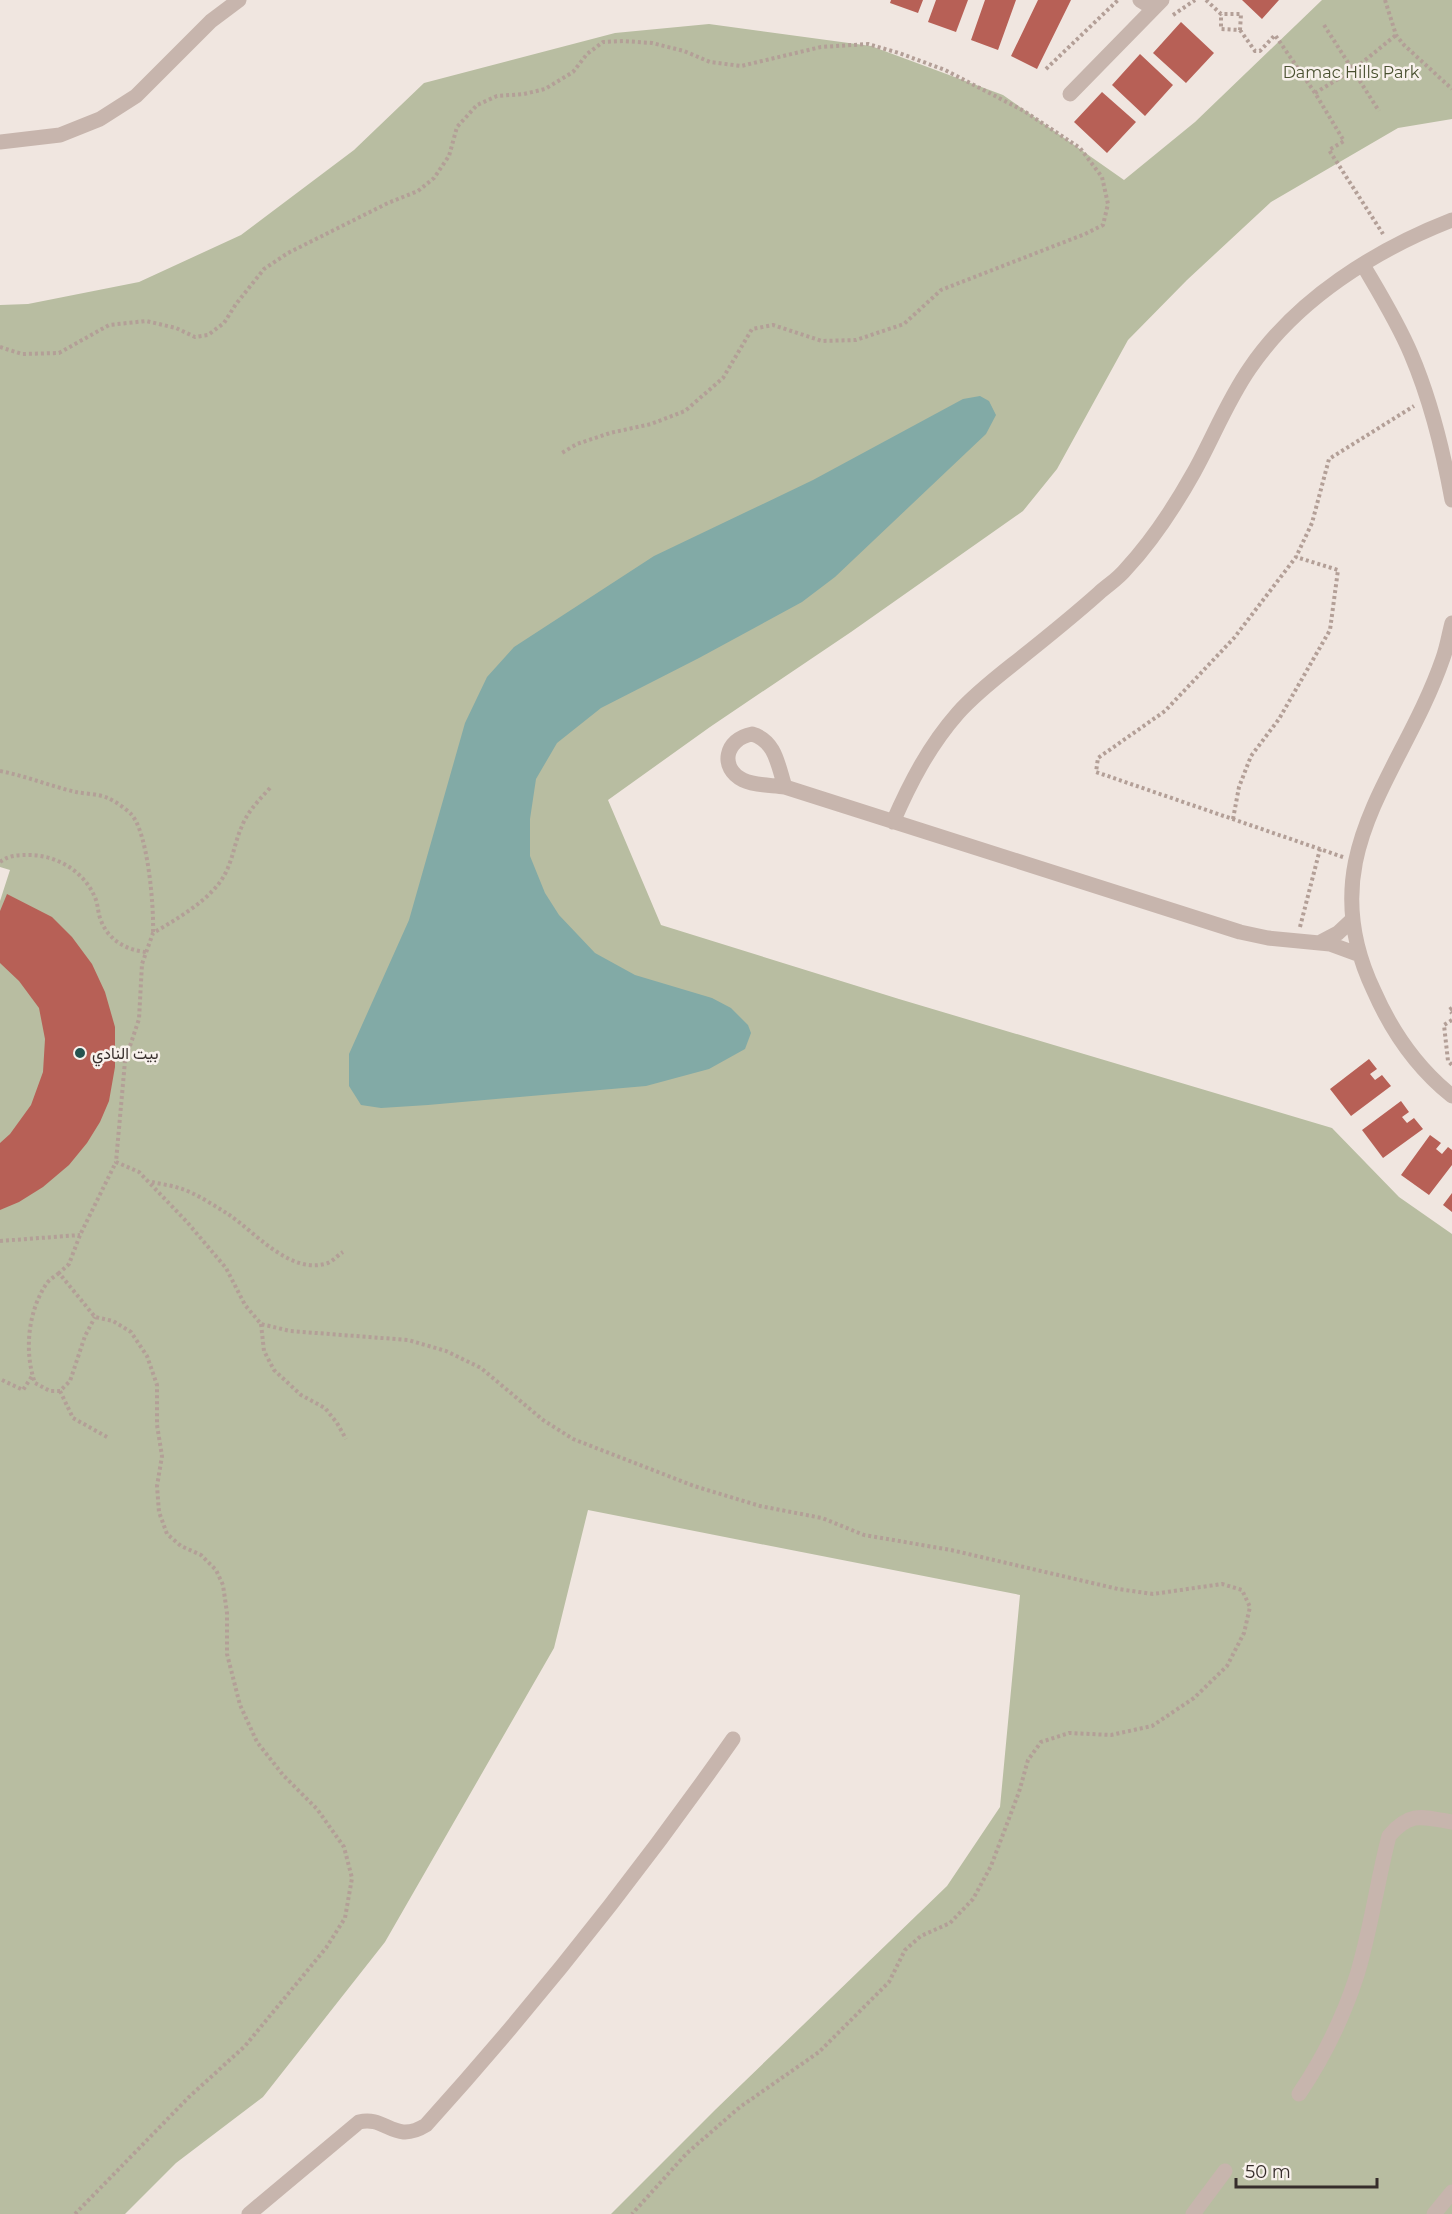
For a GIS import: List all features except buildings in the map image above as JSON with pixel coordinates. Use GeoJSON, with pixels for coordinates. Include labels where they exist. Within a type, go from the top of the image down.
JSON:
{"type":"FeatureCollection","features":[{"type":"Feature","properties":{"kind":"street"},"geometry":{"type":"LineString","coordinates":[[0,142],[60,135],[100,119],[136,96],[211,21],[239,0]]}},
{"type":"Feature","properties":{"kind":"street"},"geometry":{"type":"LineString","coordinates":[[1070,94],[1152,3]]}},
{"type":"Feature","properties":{"kind":"street"},"geometry":{"type":"LineString","coordinates":[[893,822],[914,776],[931,747],[958,713],[990,683],[1126,570],[1155,532],[1194,472],[1223,413],[1250,368],[1283,328],[1322,293],[1363,265],[1452,220]]}},
{"type":"Feature","properties":{"kind":"street"},"geometry":{"type":"LineString","coordinates":[[1363,265],[1391,311],[1428,397],[1439,436],[1452,500]]}},
{"type":"Feature","properties":{"kind":"street"},"geometry":{"type":"LineString","coordinates":[[1452,622],[1443,657],[1425,701],[1374,803],[1355,861],[1352,906],[1360,955],[1369,981],[1388,1021],[1413,1058],[1452,1096]]}},
{"type":"Feature","properties":{"kind":"street"},"geometry":{"type":"LineString","coordinates":[[785,787],[1240,932],[1340,947],[1360,955]]}},
{"type":"Feature","properties":{"kind":"street"},"geometry":{"type":"LineString","coordinates":[[1319,943],[1338,933],[1353,920]]}},
{"type":"Feature","properties":{"kind":"street"},"geometry":{"type":"LineString","coordinates":[[249,2214],[359,2122],[373,2121],[391,2130],[407,2133],[426,2125],[582,1944],[633,1878],[733,1739]]}},
{"type":"Feature","properties":{"kind":"street"},"geometry":{"type":"LineString","coordinates":[[1299,2094],[1324,2054],[1347,2003],[1360,1963],[1389,1836],[1400,1823],[1414,1817],[1452,1822]]}},
{"type":"Feature","properties":{"kind":"street"},"geometry":{"type":"LineString","coordinates":[[1193,2214],[1225,2171]]}},
{"type":"Feature","properties":{"kind":"street"},"geometry":{"type":"LineString","coordinates":[[1434,2214],[1452,2192]]}},
{"type":"Feature","properties":{"kind":"path"},"geometry":{"type":"LineString","coordinates":[[1046,69],[1118,0]]}},
{"type":"Feature","properties":{"kind":"path"},"geometry":{"type":"LineString","coordinates":[[1206,0],[1221,14],[1241,14],[1240,30],[1255,51],[1260,51],[1275,35],[1315,93],[1344,141],[1329,150],[1393,248]]}},
{"type":"Feature","properties":{"kind":"path"},"geometry":{"type":"LineString","coordinates":[[1385,0],[1396,35],[1452,89]]}},
{"type":"Feature","properties":{"kind":"path"},"geometry":{"type":"LineString","coordinates":[[1221,14],[1221,29],[1240,30]]}},
{"type":"Feature","properties":{"kind":"path"},"geometry":{"type":"LineString","coordinates":[[1324,25],[1379,111]]}},
{"type":"Feature","properties":{"kind":"path"},"geometry":{"type":"LineString","coordinates":[[1315,93],[1353,70],[1396,35]]}},
{"type":"Feature","properties":{"kind":"path"},"geometry":{"type":"LineString","coordinates":[[0,347],[22,354],[59,353],[109,325],[146,321],[176,328],[195,337],[208,335],[224,323],[264,269],[288,253],[388,203],[418,191],[434,178],[449,156],[457,127],[477,105],[497,96],[524,94],[545,89],[573,72],[587,54],[603,42],[652,43],[684,51],[710,62],[741,66],[821,47],[868,44],[899,52],[945,70],[1024,111],[1080,148],[1102,177],[1108,204],[1103,225],[973,280],[941,290],[904,324],[856,340],[822,342],[773,325],[752,329],[723,378],[685,411],[651,424],[610,433],[578,444],[560,454]]}},
{"type":"Feature","properties":{"kind":"path"},"geometry":{"type":"LineString","coordinates":[[1355,861],[1096,772],[1098,758],[1165,711],[1234,638],[1296,557],[1312,523],[1329,459],[1428,397]]}},
{"type":"Feature","properties":{"kind":"path"},"geometry":{"type":"LineString","coordinates":[[1233,819],[1239,786],[1251,756],[1279,719],[1330,630],[1338,570],[1296,557]]}},
{"type":"Feature","properties":{"kind":"path"},"geometry":{"type":"LineString","coordinates":[[0,771],[108,798],[132,815],[149,870],[154,911],[153,933],[142,964],[139,1019],[125,1061],[116,1162],[80,1235],[69,1264],[46,1284],[33,1313],[29,1343],[30,1368],[35,1383],[50,1391],[60,1391],[70,1381],[85,1336],[95,1317]]}},
{"type":"Feature","properties":{"kind":"path"},"geometry":{"type":"LineString","coordinates":[[153,933],[177,920],[201,902],[225,876],[241,826],[255,803],[270,788]]}},
{"type":"Feature","properties":{"kind":"path"},"geometry":{"type":"LineString","coordinates":[[1296,941],[1320,849]]}},
{"type":"Feature","properties":{"kind":"path"},"geometry":{"type":"LineString","coordinates":[[0,862],[7,856],[39,855],[70,867],[92,892],[97,902],[101,921],[111,937],[127,948],[146,952]]}},
{"type":"Feature","properties":{"kind":"path"},"geometry":{"type":"LineString","coordinates":[[1452,1008],[1449,1010],[1452,1013]]}},
{"type":"Feature","properties":{"kind":"path"},"geometry":{"type":"LineString","coordinates":[[1452,1020],[1444,1025],[1449,1061],[1452,1065]]}},
{"type":"Feature","properties":{"kind":"path"},"geometry":{"type":"LineString","coordinates":[[116,1162],[138,1172],[151,1182],[226,1268],[245,1305],[261,1324],[264,1351],[274,1370],[301,1395],[324,1408],[338,1423],[345,1439]]}},
{"type":"Feature","properties":{"kind":"path"},"geometry":{"type":"LineString","coordinates":[[151,1182],[180,1188],[206,1201],[230,1216],[257,1240],[286,1257],[309,1265],[329,1263],[343,1252]]}},
{"type":"Feature","properties":{"kind":"path"},"geometry":{"type":"LineString","coordinates":[[0,1241],[80,1235]]}},
{"type":"Feature","properties":{"kind":"path"},"geometry":{"type":"LineString","coordinates":[[59,1273],[95,1317],[113,1321],[131,1332],[147,1356],[157,1385],[157,1425],[162,1456],[157,1486],[159,1512],[167,1534],[181,1546],[201,1555],[216,1570],[223,1585],[227,1613],[227,1654],[240,1706],[257,1742],[283,1775],[317,1809],[344,1847],[352,1878],[345,1918],[312,1966],[245,2046],[189,2097],[75,2214]]}},
{"type":"Feature","properties":{"kind":"path"},"geometry":{"type":"LineString","coordinates":[[261,1324],[290,1331],[408,1340],[446,1351],[481,1368],[543,1420],[573,1439],[694,1486],[760,1506],[822,1518],[864,1535],[951,1550],[1118,1589],[1153,1594],[1222,1584],[1242,1590],[1250,1606],[1244,1633],[1227,1666],[1194,1698],[1152,1726],[1111,1735],[1069,1733],[1041,1742],[1028,1760],[1019,1792],[991,1866],[973,1899],[950,1923],[921,1936],[905,1950],[889,1982],[819,2052],[740,2107],[687,2153],[632,2214]]}},
{"type":"Feature","properties":{"kind":"path"},"geometry":{"type":"LineString","coordinates":[[2,1380],[23,1390],[33,1375]]}},
{"type":"Feature","properties":{"kind":"path"},"geometry":{"type":"LineString","coordinates":[[60,1391],[73,1418],[107,1437]]}},
{"type":"Feature","properties":{"kind":"green space","name":"Damac Hills Park"},"geometry":{"type":"Polygon","coordinates":[[[1322,0],[1452,0],[1452,119],[1398,128],[1271,202],[1187,280],[1128,340],[1057,469],[1023,511],[608,800],[661,925],[899,999],[1332,1128],[1399,1197],[1452,1234],[1452,2214],[611,2214],[947,1886],[1000,1807],[1020,1595],[588,1510],[554,1648],[385,1942],[263,2097],[176,2163],[125,2214],[0,2214],[0,901],[10,870],[0,867],[0,305],[28,304],[139,282],[241,235],[354,150],[424,83],[615,33],[709,24],[871,46],[1003,95],[1124,180],[1195,122],[1322,0]]]}},
{"type":"Feature","properties":{"kind":"water"},"geometry":{"type":"Polygon","coordinates":[[[980,396],[989,401],[996,415],[986,434],[835,577],[802,602],[601,708],[557,743],[536,779],[530,819],[530,856],[545,893],[559,915],[595,953],[635,975],[712,998],[731,1008],[748,1025],[751,1033],[745,1049],[709,1069],[646,1086],[428,1105],[381,1108],[361,1105],[349,1086],[349,1054],[409,920],[465,723],[487,677],[514,647],[654,556],[813,480],[963,399],[980,396]]]}},
{"type":"Feature","properties":{"kind":"place","name":"بيت النادي"},"geometry":{"type":"Point","coordinates":[80,1053]}}]}
